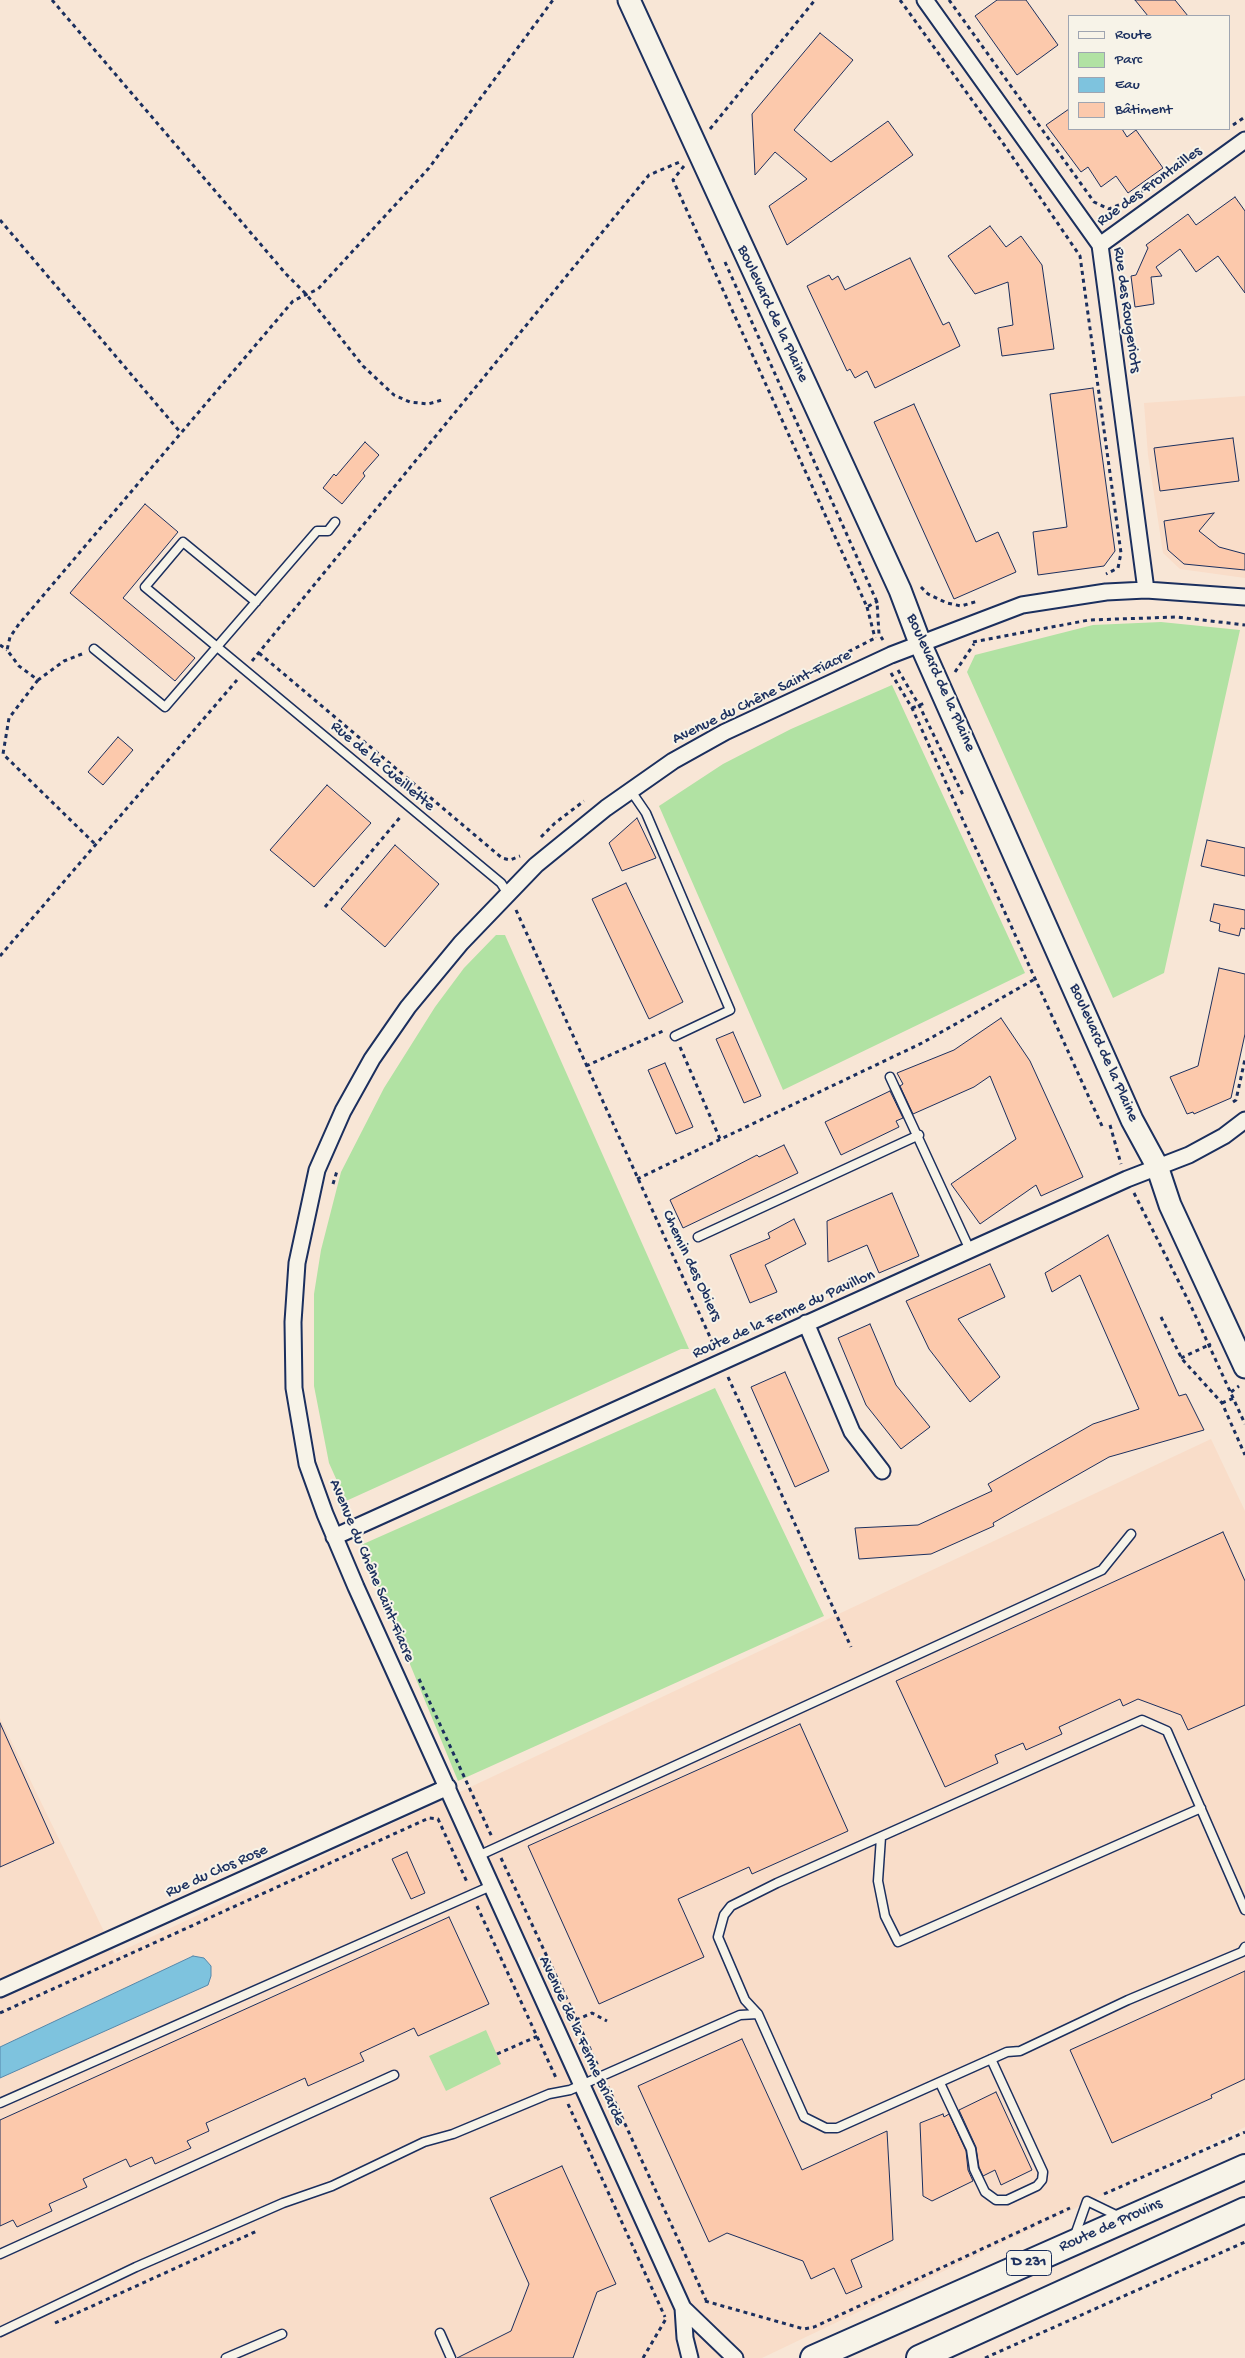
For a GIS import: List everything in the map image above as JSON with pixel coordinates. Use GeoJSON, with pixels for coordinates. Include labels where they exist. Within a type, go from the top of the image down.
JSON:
{"type":"FeatureCollection","features":[{"type":"Feature","properties":{"kind":"main road","name":"Boulevard de la Plaine"},"geometry":{"type":"LineString","coordinates":[[629,0],[690,159],[908,586],[920,642],[1132,1120],[1157,1166],[1170,1205],[1245,1367]]}},
{"type":"Feature","properties":{"kind":"main road","name":"Route de Provins"},"geometry":{"type":"LineString","coordinates":[[813,2358],[1245,2167]]}},
{"type":"Feature","properties":{"kind":"main road","name":"D 231"},"geometry":{"type":"LineString","coordinates":[[919,2358],[1245,2210]]}},
{"type":"Feature","properties":{"kind":"street","name":"Rue des Rougeriots"},"geometry":{"type":"LineString","coordinates":[[925,0],[1100,245],[1146,590]]}},
{"type":"Feature","properties":{"kind":"street","name":"Rue des Frontailles"},"geometry":{"type":"LineString","coordinates":[[1100,245],[1245,140]]}},
{"type":"Feature","properties":{"kind":"street","name":"Avenue du Chêne Saint-Fiacre"},"geometry":{"type":"LineString","coordinates":[[448,1788],[334,1537],[307,1464],[294,1388],[296,1263],[316,1170],[343,1111],[377,1052],[408,1007],[461,943],[536,865],[631,791],[673,762],[725,732],[920,642],[1022,605],[1106,592],[1146,590],[1245,597]]}},
{"type":"Feature","properties":{"kind":"street","name":"Route de la Ferme du Pavillon"},"geometry":{"type":"LineString","coordinates":[[334,1537],[1127,1179],[1189,1155],[1224,1136],[1245,1120]]}},
{"type":"Feature","properties":{"kind":"street"},"geometry":{"type":"LineString","coordinates":[[806,1323],[852,1432],[882,1471]]}},
{"type":"Feature","properties":{"kind":"street","name":"Avenue de la Ferme Briarde"},"geometry":{"type":"LineString","coordinates":[[448,1788],[683,2308],[685,2338],[690,2358]]}},
{"type":"Feature","properties":{"kind":"street","name":"Rue du Clos Rose"},"geometry":{"type":"LineString","coordinates":[[0,1989],[448,1788]]}},
{"type":"Feature","properties":{"kind":"street","name":"Avenue de la Ferme Briarde"},"geometry":{"type":"LineString","coordinates":[[683,2308],[735,2358]]}},
{"type":"Feature","properties":{"kind":"lane"},"geometry":{"type":"LineString","coordinates":[[94,649],[165,707],[317,531],[328,530],[335,522]]}},
{"type":"Feature","properties":{"kind":"lane","name":"Rue de la Cueillette"},"geometry":{"type":"LineString","coordinates":[[256,602],[183,542],[145,587],[501,883],[508,894]]}},
{"type":"Feature","properties":{"kind":"lane"},"geometry":{"type":"LineString","coordinates":[[631,791],[646,813],[730,1010],[675,1036]]}},
{"type":"Feature","properties":{"kind":"lane"},"geometry":{"type":"LineString","coordinates":[[890,1077],[970,1250]]}},
{"type":"Feature","properties":{"kind":"lane"},"geometry":{"type":"LineString","coordinates":[[698,1237],[918,1135]]}},
{"type":"Feature","properties":{"kind":"lane"},"geometry":{"type":"LineString","coordinates":[[478,1856],[1102,1570],[1131,1534]]}},
{"type":"Feature","properties":{"kind":"lane"},"geometry":{"type":"LineString","coordinates":[[1245,1910],[1167,1731],[1142,1720],[777,1883],[731,1906],[724,1915],[718,1937],[745,2000],[758,2014],[804,2117],[813,2124],[826,2128],[838,2128],[1007,2052],[1020,2051],[1128,2000],[1242,1952],[1245,1947]]}},
{"type":"Feature","properties":{"kind":"lane"},"geometry":{"type":"LineString","coordinates":[[881,1837],[878,1881],[884,1916],[898,1942],[1202,1808]]}},
{"type":"Feature","properties":{"kind":"lane"},"geometry":{"type":"LineString","coordinates":[[0,2103],[491,1886]]}},
{"type":"Feature","properties":{"kind":"lane"},"geometry":{"type":"LineString","coordinates":[[0,2332],[136,2267],[283,2203],[332,2186],[424,2142],[453,2134],[549,2094],[603,2077],[740,2015],[758,2014]]}},
{"type":"Feature","properties":{"kind":"lane"},"geometry":{"type":"LineString","coordinates":[[940,2083],[971,2149],[974,2169],[985,2192],[996,2200],[1007,2200],[1037,2186],[1042,2180],[1043,2172],[991,2059]]}},
{"type":"Feature","properties":{"kind":"lane"},"geometry":{"type":"LineString","coordinates":[[0,2254],[394,2075]]}},
{"type":"Feature","properties":{"kind":"lane"},"geometry":{"type":"LineString","coordinates":[[1071,2244],[1087,2201],[1110,2214],[1128,2219]]}},
{"type":"Feature","properties":{"kind":"lane"},"geometry":{"type":"LineString","coordinates":[[440,2333],[451,2358]]}},
{"type":"Feature","properties":{"kind":"lane"},"geometry":{"type":"LineString","coordinates":[[226,2358],[282,2334]]}},
{"type":"Feature","properties":{"kind":"path"},"geometry":{"type":"LineString","coordinates":[[52,0],[279,266],[306,294],[363,366],[394,395],[410,402],[428,404],[442,400]]}},
{"type":"Feature","properties":{"kind":"path"},"geometry":{"type":"LineString","coordinates":[[7,650],[10,637],[19,624],[293,301],[318,289],[429,168],[553,0]]}},
{"type":"Feature","properties":{"kind":"path"},"geometry":{"type":"LineString","coordinates":[[815,0],[711,128],[673,180],[867,607],[908,586],[961,606],[988,599]]}},
{"type":"Feature","properties":{"kind":"path"},"geometry":{"type":"LineString","coordinates":[[900,0],[1005,146],[1080,256],[1121,553],[1118,568],[1097,576]]}},
{"type":"Feature","properties":{"kind":"path"},"geometry":{"type":"LineString","coordinates":[[949,0],[1094,202],[1109,209],[1131,199]]}},
{"type":"Feature","properties":{"kind":"path"},"geometry":{"type":"LineString","coordinates":[[1230,127],[1245,117]]}},
{"type":"Feature","properties":{"kind":"path"},"geometry":{"type":"LineString","coordinates":[[1139,193],[1202,148]]}},
{"type":"Feature","properties":{"kind":"path"},"geometry":{"type":"LineString","coordinates":[[676,153],[690,159]]}},
{"type":"Feature","properties":{"kind":"path"},"geometry":{"type":"LineString","coordinates":[[686,176],[690,159]]}},
{"type":"Feature","properties":{"kind":"path"},"geometry":{"type":"LineString","coordinates":[[0,956],[245,670],[649,175],[690,159]]}},
{"type":"Feature","properties":{"kind":"path"},"geometry":{"type":"LineString","coordinates":[[0,220],[181,433]]}},
{"type":"Feature","properties":{"kind":"path"},"geometry":{"type":"LineString","coordinates":[[723,258],[877,602],[879,634],[906,686],[919,705],[968,804]]}},
{"type":"Feature","properties":{"kind":"path"},"geometry":{"type":"LineString","coordinates":[[961,606],[974,644],[1089,620],[1177,617],[1245,625]]}},
{"type":"Feature","properties":{"kind":"path"},"geometry":{"type":"LineString","coordinates":[[808,672],[875,638]]}},
{"type":"Feature","properties":{"kind":"path"},"geometry":{"type":"LineString","coordinates":[[0,645],[7,650],[19,666],[38,680]]}},
{"type":"Feature","properties":{"kind":"path"},"geometry":{"type":"LineString","coordinates":[[94,649],[64,661],[38,680],[9,718],[3,754],[95,844]]}},
{"type":"Feature","properties":{"kind":"path"},"geometry":{"type":"LineString","coordinates":[[259,653],[502,858],[510,860],[524,854]]}},
{"type":"Feature","properties":{"kind":"path"},"geometry":{"type":"LineString","coordinates":[[912,708],[1102,1126]]}},
{"type":"Feature","properties":{"kind":"path"},"geometry":{"type":"LineString","coordinates":[[536,842],[554,822],[592,795]]}},
{"type":"Feature","properties":{"kind":"path"},"geometry":{"type":"LineString","coordinates":[[325,907],[409,807]]}},
{"type":"Feature","properties":{"kind":"path","name":"Chemin des Obiers"},"geometry":{"type":"LineString","coordinates":[[508,894],[851,1647]]}},
{"type":"Feature","properties":{"kind":"path"},"geometry":{"type":"LineString","coordinates":[[508,916],[516,910]]}},
{"type":"Feature","properties":{"kind":"path"},"geometry":{"type":"LineString","coordinates":[[637,1179],[922,1043],[1035,979]]}},
{"type":"Feature","properties":{"kind":"path"},"geometry":{"type":"LineString","coordinates":[[586,1066],[671,1027],[720,1139]]}},
{"type":"Feature","properties":{"kind":"path"},"geometry":{"type":"LineString","coordinates":[[1233,1102],[1236,1100],[1245,1059]]}},
{"type":"Feature","properties":{"kind":"path"},"geometry":{"type":"LineString","coordinates":[[1110,1122],[1116,1152],[1127,1179],[1190,1304],[1245,1424]]}},
{"type":"Feature","properties":{"kind":"path"},"geometry":{"type":"LineString","coordinates":[[332,1189],[339,1165]]}},
{"type":"Feature","properties":{"kind":"path"},"geometry":{"type":"LineString","coordinates":[[1161,1317],[1182,1359],[1222,1403],[1245,1455]]}},
{"type":"Feature","properties":{"kind":"path"},"geometry":{"type":"LineString","coordinates":[[1222,1403],[1234,1398]]}},
{"type":"Feature","properties":{"kind":"path"},"geometry":{"type":"LineString","coordinates":[[418,1678],[706,2300]]}},
{"type":"Feature","properties":{"kind":"path"},"geometry":{"type":"LineString","coordinates":[[0,2013],[429,1818],[438,1819],[665,2317],[643,2358]]}},
{"type":"Feature","properties":{"kind":"path"},"geometry":{"type":"LineString","coordinates":[[715,2303],[760,2318],[804,2329],[814,2327],[1087,2201],[1245,2132]]}},
{"type":"Feature","properties":{"kind":"path"},"geometry":{"type":"LineString","coordinates":[[49,2326],[264,2228]]}},
{"type":"Feature","properties":{"kind":"path"},"geometry":{"type":"LineString","coordinates":[[985,2358],[1245,2242]]}},
{"type":"Feature","properties":{"kind":"shaded area"},"geometry":{"type":"Polygon","coordinates":[[[1245,396],[1245,578],[1180,569],[1163,553],[1148,455],[1144,403],[1245,396]]]}},
{"type":"Feature","properties":{"kind":"shaded area"},"geometry":{"type":"Polygon","coordinates":[[[1211,1439],[1245,1511],[1245,2127],[762,2358],[0,2358],[0,1718],[115,1954],[1211,1439]]]}},
{"type":"Feature","properties":{"kind":"green space"},"geometry":{"type":"Polygon","coordinates":[[[1161,622],[1240,630],[1164,973],[1113,998],[967,672],[975,655],[1093,625],[1161,622]]]}},
{"type":"Feature","properties":{"kind":"green space"},"geometry":{"type":"Polygon","coordinates":[[[892,685],[1025,973],[783,1090],[659,806],[723,764],[791,729],[892,685]]]}},
{"type":"Feature","properties":{"kind":"green space"},"geometry":{"type":"Polygon","coordinates":[[[496,935],[505,935],[689,1349],[681,1349],[346,1501],[329,1463],[314,1386],[314,1294],[321,1250],[341,1172],[384,1088],[435,1007],[464,968],[496,935]]]}},
{"type":"Feature","properties":{"kind":"green space"},"geometry":{"type":"Polygon","coordinates":[[[715,1388],[824,1616],[458,1781],[361,1545],[715,1388]]]}},
{"type":"Feature","properties":{"kind":"green space"},"geometry":{"type":"Polygon","coordinates":[[[486,2030],[501,2064],[446,2091],[429,2056],[486,2030]]]}},
{"type":"Feature","properties":{"kind":"water"},"geometry":{"type":"Polygon","coordinates":[[[193,1956],[204,1958],[211,1966],[211,1976],[208,1985],[0,2078],[0,2047],[193,1956]]]}},
{"type":"Feature","properties":{"kind":"building"},"geometry":{"type":"Polygon","coordinates":[[[997,0],[1026,0],[1058,45],[1017,75],[975,16],[997,0]]]}},
{"type":"Feature","properties":{"kind":"building"},"geometry":{"type":"Polygon","coordinates":[[[1135,0],[1175,0],[1187,15],[1147,15],[1135,0]]]}},
{"type":"Feature","properties":{"kind":"building"},"geometry":{"type":"Polygon","coordinates":[[[820,33],[853,60],[794,130],[831,162],[888,121],[913,155],[787,245],[769,206],[807,179],[775,152],[755,175],[752,114],[820,33]]]}},
{"type":"Feature","properties":{"kind":"building"},"geometry":{"type":"Polygon","coordinates":[[[1068,110],[1068,130],[1123,130],[1127,137],[1136,130],[1163,168],[1128,193],[1116,176],[1101,187],[1088,167],[1081,172],[1046,125],[1068,110]]]}},
{"type":"Feature","properties":{"kind":"building"},"geometry":{"type":"Polygon","coordinates":[[[1235,197],[1245,211],[1245,293],[1218,256],[1196,272],[1180,249],[1156,267],[1162,276],[1151,277],[1154,304],[1135,307],[1131,276],[1136,275],[1148,248],[1146,245],[1188,214],[1196,225],[1235,197]]]}},
{"type":"Feature","properties":{"kind":"building"},"geometry":{"type":"Polygon","coordinates":[[[990,226],[1006,247],[1021,236],[1042,265],[1054,349],[1002,356],[998,328],[1013,325],[1008,282],[975,294],[948,256],[990,226]]]}},
{"type":"Feature","properties":{"kind":"building"},"geometry":{"type":"Polygon","coordinates":[[[910,258],[943,325],[949,322],[960,346],[875,388],[867,371],[855,378],[850,369],[847,371],[807,286],[829,275],[832,280],[838,276],[845,290],[910,258]]]}},
{"type":"Feature","properties":{"kind":"building"},"geometry":{"type":"Polygon","coordinates":[[[1093,388],[1115,551],[1104,566],[1038,575],[1033,532],[1067,527],[1050,394],[1093,388]]]}},
{"type":"Feature","properties":{"kind":"building"},"geometry":{"type":"Polygon","coordinates":[[[914,404],[976,542],[998,532],[1016,572],[954,599],[874,422],[914,404]]]}},
{"type":"Feature","properties":{"kind":"building"},"geometry":{"type":"Polygon","coordinates":[[[1233,438],[1239,481],[1160,491],[1154,448],[1233,438]]]}},
{"type":"Feature","properties":{"kind":"building"},"geometry":{"type":"Polygon","coordinates":[[[365,442],[379,455],[363,473],[365,476],[342,504],[323,488],[334,474],[336,476],[365,442]]]}},
{"type":"Feature","properties":{"kind":"building"},"geometry":{"type":"Polygon","coordinates":[[[145,504],[178,532],[123,598],[195,658],[175,681],[70,593],[145,504]]]}},
{"type":"Feature","properties":{"kind":"building"},"geometry":{"type":"Polygon","coordinates":[[[1214,513],[1199,531],[1219,547],[1245,554],[1245,570],[1184,564],[1168,550],[1164,521],[1214,513]]]}},
{"type":"Feature","properties":{"kind":"building"},"geometry":{"type":"Polygon","coordinates":[[[118,737],[133,750],[103,785],[88,772],[118,737]]]}},
{"type":"Feature","properties":{"kind":"building"},"geometry":{"type":"Polygon","coordinates":[[[327,785],[371,823],[314,887],[270,850],[327,785]]]}},
{"type":"Feature","properties":{"kind":"building"},"geometry":{"type":"Polygon","coordinates":[[[637,818],[656,858],[622,871],[609,843],[637,818]]]}},
{"type":"Feature","properties":{"kind":"building"},"geometry":{"type":"Polygon","coordinates":[[[1207,840],[1245,848],[1245,876],[1201,866],[1207,840]]]}},
{"type":"Feature","properties":{"kind":"building"},"geometry":{"type":"Polygon","coordinates":[[[395,845],[439,884],[385,947],[341,909],[395,845]]]}},
{"type":"Feature","properties":{"kind":"building"},"geometry":{"type":"Polygon","coordinates":[[[626,883],[683,1002],[649,1019],[592,899],[626,883]]]}},
{"type":"Feature","properties":{"kind":"building"},"geometry":{"type":"Polygon","coordinates":[[[1214,904],[1245,910],[1245,929],[1241,928],[1239,936],[1219,931],[1220,924],[1210,921],[1214,904]]]}},
{"type":"Feature","properties":{"kind":"building"},"geometry":{"type":"Polygon","coordinates":[[[1219,968],[1245,974],[1245,1034],[1231,1098],[1194,1114],[1193,1112],[1187,1114],[1170,1077],[1198,1066],[1219,968]]]}},
{"type":"Feature","properties":{"kind":"building"},"geometry":{"type":"Polygon","coordinates":[[[1001,1018],[1030,1061],[1083,1177],[1041,1196],[1036,1185],[980,1224],[951,1184],[1016,1139],[990,1076],[974,1087],[913,1114],[900,1086],[903,1084],[897,1073],[954,1050],[1001,1018]]]}},
{"type":"Feature","properties":{"kind":"building"},"geometry":{"type":"Polygon","coordinates":[[[733,1032],[761,1096],[744,1103],[716,1039],[733,1032]]]}},
{"type":"Feature","properties":{"kind":"building"},"geometry":{"type":"Polygon","coordinates":[[[665,1063],[693,1127],[676,1134],[648,1070],[665,1063]]]}},
{"type":"Feature","properties":{"kind":"building"},"geometry":{"type":"Polygon","coordinates":[[[890,1091],[903,1118],[896,1121],[899,1127],[841,1155],[825,1122],[890,1091]]]}},
{"type":"Feature","properties":{"kind":"building"},"geometry":{"type":"Polygon","coordinates":[[[784,1145],[798,1173],[683,1228],[670,1200],[757,1155],[759,1157],[784,1145]]]}},
{"type":"Feature","properties":{"kind":"building"},"geometry":{"type":"Polygon","coordinates":[[[892,1193],[919,1256],[879,1273],[867,1245],[828,1262],[827,1221],[892,1193]]]}},
{"type":"Feature","properties":{"kind":"building"},"geometry":{"type":"Polygon","coordinates":[[[794,1219],[806,1244],[765,1265],[777,1292],[750,1303],[730,1255],[770,1238],[768,1233],[794,1219]]]}},
{"type":"Feature","properties":{"kind":"building"},"geometry":{"type":"Polygon","coordinates":[[[1108,1235],[1179,1396],[1186,1394],[1204,1430],[1109,1457],[993,1523],[994,1526],[931,1554],[859,1559],[855,1528],[918,1525],[992,1491],[988,1484],[1093,1424],[1139,1409],[1080,1275],[1052,1292],[1045,1273],[1108,1235]]]}},
{"type":"Feature","properties":{"kind":"building"},"geometry":{"type":"Polygon","coordinates":[[[990,1264],[1005,1297],[958,1319],[1000,1377],[970,1402],[929,1349],[906,1301],[990,1264]]]}},
{"type":"Feature","properties":{"kind":"building"},"geometry":{"type":"Polygon","coordinates":[[[870,1324],[896,1385],[930,1427],[901,1449],[866,1405],[838,1338],[870,1324]]]}},
{"type":"Feature","properties":{"kind":"building"},"geometry":{"type":"Polygon","coordinates":[[[785,1372],[829,1471],[795,1487],[751,1387],[785,1372]]]}},
{"type":"Feature","properties":{"kind":"building"},"geometry":{"type":"Polygon","coordinates":[[[1223,1532],[1245,1581],[1245,1705],[1188,1730],[1181,1715],[1138,1699],[1123,1706],[1120,1699],[1059,1727],[1062,1734],[1026,1750],[1023,1743],[995,1755],[998,1763],[945,1787],[896,1681],[1223,1532]]]}},
{"type":"Feature","properties":{"kind":"building"},"geometry":{"type":"Polygon","coordinates":[[[0,1723],[54,1843],[0,1867],[0,1723]]]}},
{"type":"Feature","properties":{"kind":"building"},"geometry":{"type":"Polygon","coordinates":[[[800,1724],[848,1831],[752,1874],[749,1867],[678,1899],[704,1957],[599,2004],[528,1846],[800,1724]]]}},
{"type":"Feature","properties":{"kind":"building"},"geometry":{"type":"Polygon","coordinates":[[[407,1852],[425,1893],[411,1899],[392,1859],[407,1852]]]}},
{"type":"Feature","properties":{"kind":"building"},"geometry":{"type":"Polygon","coordinates":[[[449,1917],[489,2004],[418,2036],[414,2028],[360,2053],[364,2061],[308,2086],[305,2078],[206,2123],[209,2131],[187,2141],[191,2148],[155,2164],[152,2157],[130,2167],[126,2159],[83,2179],[87,2187],[49,2204],[52,2211],[17,2227],[13,2220],[0,2226],[0,2120],[449,1917]]]}},
{"type":"Feature","properties":{"kind":"building"},"geometry":{"type":"Polygon","coordinates":[[[1245,1971],[1245,2079],[1211,2095],[1212,2098],[1112,2143],[1070,2050],[1245,1971]]]}},
{"type":"Feature","properties":{"kind":"building"},"geometry":{"type":"Polygon","coordinates":[[[742,2039],[802,2170],[887,2131],[893,2240],[851,2260],[862,2287],[846,2294],[834,2268],[811,2279],[803,2261],[727,2233],[709,2242],[638,2086],[742,2039]]]}},
{"type":"Feature","properties":{"kind":"building"},"geometry":{"type":"Polygon","coordinates":[[[996,2092],[1032,2170],[1001,2185],[995,2170],[983,2176],[979,2167],[976,2147],[959,2110],[996,2092]]]}},
{"type":"Feature","properties":{"kind":"building"},"geometry":{"type":"Polygon","coordinates":[[[943,2114],[944,2117],[949,2114],[966,2151],[968,2170],[973,2181],[932,2201],[923,2196],[920,2123],[943,2114]]]}},
{"type":"Feature","properties":{"kind":"building"},"geometry":{"type":"Polygon","coordinates":[[[562,2166],[616,2284],[597,2292],[573,2358],[457,2358],[511,2331],[529,2284],[490,2198],[562,2166]]]}}]}
